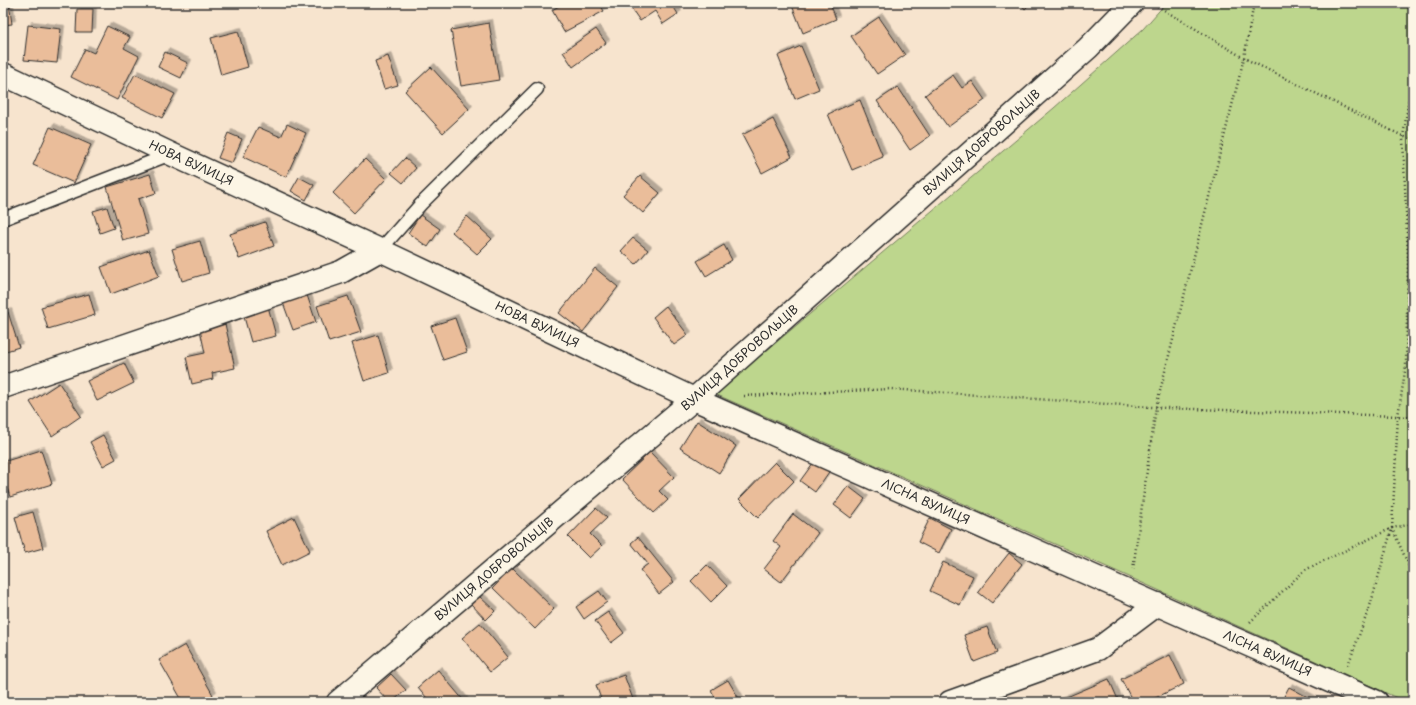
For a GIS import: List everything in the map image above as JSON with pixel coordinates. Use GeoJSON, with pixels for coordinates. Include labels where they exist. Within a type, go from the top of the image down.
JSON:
{"type":"FeatureCollection","features":[{"type":"Feature","properties":{"kind":"street","name":"ВУЛИЦЯ ДОБРОВОЛЬЦІВ"},"geometry":{"type":"LineString","coordinates":[[338,702],[694,399],[1088,48],[1132,3]]}},
{"type":"Feature","properties":{"kind":"street","name":"НОВА ВУЛИЦЯ"},"geometry":{"type":"LineString","coordinates":[[3,74],[694,399]]}},
{"type":"Feature","properties":{"kind":"street"},"geometry":{"type":"LineString","coordinates":[[3,387],[341,272],[380,250]]}},
{"type":"Feature","properties":{"kind":"street","name":"ЛІСНА ВУЛИЦЯ"},"geometry":{"type":"LineString","coordinates":[[694,399],[1158,604],[1345,692],[1377,702]]}},
{"type":"Feature","properties":{"kind":"street"},"geometry":{"type":"LineString","coordinates":[[950,702],[1098,649],[1158,604]]}},
{"type":"Feature","properties":{"kind":"lane"},"geometry":{"type":"LineString","coordinates":[[380,250],[421,204],[537,89]]}},
{"type":"Feature","properties":{"kind":"lane"},"geometry":{"type":"LineString","coordinates":[[3,219],[171,154]]}},
{"type":"Feature","properties":{"kind":"path"},"geometry":{"type":"LineString","coordinates":[[1152,3],[1244,58],[1413,141]]}},
{"type":"Feature","properties":{"kind":"path"},"geometry":{"type":"LineString","coordinates":[[1130,592],[1156,407],[1244,58],[1254,3]]}},
{"type":"Feature","properties":{"kind":"path"},"geometry":{"type":"LineString","coordinates":[[1345,692],[1345,674],[1368,610],[1392,528],[1398,416],[1406,365],[1408,259],[1403,137],[1413,73]]}},
{"type":"Feature","properties":{"kind":"path"},"geometry":{"type":"LineString","coordinates":[[741,396],[891,389],[1156,407],[1398,416],[1413,418]]}},
{"type":"Feature","properties":{"kind":"path"},"geometry":{"type":"LineString","coordinates":[[1232,638],[1305,570],[1392,528],[1413,524]]}},
{"type":"Feature","properties":{"kind":"path"},"geometry":{"type":"LineString","coordinates":[[1392,528],[1413,575]]}},
{"type":"Feature","properties":{"kind":"green space"},"geometry":{"type":"Polygon","coordinates":[[[1166,3],[1413,3],[1413,702],[1406,702],[1116,571],[715,394],[1054,108],[1143,29],[1166,3]]]}},
{"type":"Feature","properties":{"kind":"building"},"geometry":{"type":"Polygon","coordinates":[[[3,3],[9,3],[12,24],[3,25],[3,3]]]}},
{"type":"Feature","properties":{"kind":"building"},"geometry":{"type":"Polygon","coordinates":[[[564,3],[599,3],[604,11],[564,32],[552,10],[564,3]]]}},
{"type":"Feature","properties":{"kind":"building"},"geometry":{"type":"Polygon","coordinates":[[[632,3],[671,3],[678,14],[663,24],[655,11],[640,21],[629,5],[632,3]]]}},
{"type":"Feature","properties":{"kind":"building"},"geometry":{"type":"Polygon","coordinates":[[[791,3],[830,3],[836,19],[803,33],[791,3]]]}},
{"type":"Feature","properties":{"kind":"building"},"geometry":{"type":"Polygon","coordinates":[[[1020,3],[1031,3],[1025,9],[1020,3]]]}},
{"type":"Feature","properties":{"kind":"building"},"geometry":{"type":"Polygon","coordinates":[[[77,9],[93,9],[92,32],[76,32],[77,9]]]}},
{"type":"Feature","properties":{"kind":"building"},"geometry":{"type":"Polygon","coordinates":[[[879,17],[905,55],[877,74],[851,36],[879,17]]]}},
{"type":"Feature","properties":{"kind":"building"},"geometry":{"type":"Polygon","coordinates":[[[489,23],[499,80],[461,86],[451,30],[489,23]]]}},
{"type":"Feature","properties":{"kind":"building"},"geometry":{"type":"Polygon","coordinates":[[[28,25],[61,29],[57,63],[24,60],[28,25]]]}},
{"type":"Feature","properties":{"kind":"building"},"geometry":{"type":"Polygon","coordinates":[[[107,26],[130,37],[124,48],[139,56],[117,100],[71,77],[85,49],[94,53],[107,26]]]}},
{"type":"Feature","properties":{"kind":"building"},"geometry":{"type":"Polygon","coordinates":[[[596,29],[606,43],[573,67],[563,52],[596,29]]]}},
{"type":"Feature","properties":{"kind":"building"},"geometry":{"type":"Polygon","coordinates":[[[238,31],[248,67],[221,75],[211,38],[238,31]]]}},
{"type":"Feature","properties":{"kind":"building"},"geometry":{"type":"Polygon","coordinates":[[[801,46],[819,89],[795,99],[778,56],[801,46]]]}},
{"type":"Feature","properties":{"kind":"building"},"geometry":{"type":"Polygon","coordinates":[[[165,52],[188,63],[181,78],[158,67],[165,52]]]}},
{"type":"Feature","properties":{"kind":"building"},"geometry":{"type":"Polygon","coordinates":[[[388,56],[398,85],[384,89],[375,61],[388,56]]]}},
{"type":"Feature","properties":{"kind":"building"},"geometry":{"type":"Polygon","coordinates":[[[431,67],[469,109],[443,133],[405,91],[431,67]]]}},
{"type":"Feature","properties":{"kind":"building"},"geometry":{"type":"Polygon","coordinates":[[[135,74],[175,94],[162,118],[122,98],[135,74]]]}},
{"type":"Feature","properties":{"kind":"building"},"geometry":{"type":"Polygon","coordinates":[[[953,75],[962,88],[972,81],[985,100],[948,127],[925,95],[953,75]]]}},
{"type":"Feature","properties":{"kind":"building"},"geometry":{"type":"Polygon","coordinates":[[[898,87],[930,136],[910,150],[877,101],[898,87]]]}},
{"type":"Feature","properties":{"kind":"building"},"geometry":{"type":"Polygon","coordinates":[[[860,100],[883,157],[852,170],[828,114],[860,100]]]}},
{"type":"Feature","properties":{"kind":"building"},"geometry":{"type":"Polygon","coordinates":[[[773,119],[792,157],[762,173],[742,135],[773,119]]]}},
{"type":"Feature","properties":{"kind":"building"},"geometry":{"type":"Polygon","coordinates":[[[287,124],[306,133],[286,177],[243,157],[258,127],[281,137],[287,124]]]}},
{"type":"Feature","properties":{"kind":"building"},"geometry":{"type":"Polygon","coordinates":[[[50,127],[91,145],[74,183],[33,165],[50,127]]]}},
{"type":"Feature","properties":{"kind":"building"},"geometry":{"type":"Polygon","coordinates":[[[228,133],[242,139],[232,163],[218,158],[228,133]]]}},
{"type":"Feature","properties":{"kind":"building"},"geometry":{"type":"Polygon","coordinates":[[[405,158],[416,168],[403,183],[391,173],[405,158]]]}},
{"type":"Feature","properties":{"kind":"building"},"geometry":{"type":"Polygon","coordinates":[[[365,159],[386,179],[354,213],[333,193],[365,159]]]}},
{"type":"Feature","properties":{"kind":"building"},"geometry":{"type":"Polygon","coordinates":[[[150,174],[156,193],[138,199],[148,234],[123,241],[107,187],[150,174]]]}},
{"type":"Feature","properties":{"kind":"building"},"geometry":{"type":"Polygon","coordinates":[[[640,176],[660,193],[643,213],[623,195],[640,176]]]}},
{"type":"Feature","properties":{"kind":"building"},"geometry":{"type":"Polygon","coordinates":[[[299,177],[314,185],[306,200],[291,191],[299,177]]]}},
{"type":"Feature","properties":{"kind":"building"},"geometry":{"type":"Polygon","coordinates":[[[107,207],[114,228],[100,233],[93,211],[107,207]]]}},
{"type":"Feature","properties":{"kind":"building"},"geometry":{"type":"Polygon","coordinates":[[[420,215],[440,229],[428,247],[408,233],[420,215]]]}},
{"type":"Feature","properties":{"kind":"building"},"geometry":{"type":"Polygon","coordinates":[[[467,216],[492,239],[477,254],[452,232],[467,216]]]}},
{"type":"Feature","properties":{"kind":"building"},"geometry":{"type":"Polygon","coordinates":[[[265,222],[274,246],[239,259],[230,234],[265,222]]]}},
{"type":"Feature","properties":{"kind":"building"},"geometry":{"type":"Polygon","coordinates":[[[633,238],[648,250],[636,264],[621,251],[633,238]]]}},
{"type":"Feature","properties":{"kind":"building"},"geometry":{"type":"Polygon","coordinates":[[[200,241],[209,273],[182,281],[172,249],[200,241]]]}},
{"type":"Feature","properties":{"kind":"building"},"geometry":{"type":"Polygon","coordinates":[[[724,245],[732,260],[706,276],[697,261],[724,245]]]}},
{"type":"Feature","properties":{"kind":"building"},"geometry":{"type":"Polygon","coordinates":[[[149,250],[159,276],[111,294],[101,267],[149,250]]]}},
{"type":"Feature","properties":{"kind":"building"},"geometry":{"type":"Polygon","coordinates":[[[595,268],[618,287],[583,332],[559,313],[595,268]]]}},
{"type":"Feature","properties":{"kind":"building"},"geometry":{"type":"Polygon","coordinates":[[[306,292],[316,322],[293,330],[282,300],[306,292]]]}},
{"type":"Feature","properties":{"kind":"building"},"geometry":{"type":"Polygon","coordinates":[[[89,294],[95,315],[48,329],[41,307],[89,294]]]}},
{"type":"Feature","properties":{"kind":"building"},"geometry":{"type":"Polygon","coordinates":[[[348,296],[361,332],[329,342],[317,306],[348,296]]]}},
{"type":"Feature","properties":{"kind":"building"},"geometry":{"type":"Polygon","coordinates":[[[266,299],[276,336],[251,342],[241,306],[266,299]]]}},
{"type":"Feature","properties":{"kind":"building"},"geometry":{"type":"Polygon","coordinates":[[[666,306],[688,335],[674,345],[653,317],[666,306]]]}},
{"type":"Feature","properties":{"kind":"building"},"geometry":{"type":"Polygon","coordinates":[[[8,312],[19,347],[3,352],[3,314],[8,312]]]}},
{"type":"Feature","properties":{"kind":"building"},"geometry":{"type":"Polygon","coordinates":[[[455,318],[467,352],[443,360],[431,326],[455,318]]]}},
{"type":"Feature","properties":{"kind":"building"},"geometry":{"type":"Polygon","coordinates":[[[225,324],[235,368],[212,373],[213,379],[192,384],[186,357],[205,353],[200,330],[225,324]]]}},
{"type":"Feature","properties":{"kind":"building"},"geometry":{"type":"Polygon","coordinates":[[[378,335],[389,373],[364,381],[352,343],[378,335]]]}},
{"type":"Feature","properties":{"kind":"building"},"geometry":{"type":"Polygon","coordinates":[[[124,363],[134,383],[97,401],[87,381],[124,363]]]}},
{"type":"Feature","properties":{"kind":"building"},"geometry":{"type":"Polygon","coordinates":[[[59,383],[81,416],[52,436],[30,402],[59,383]]]}},
{"type":"Feature","properties":{"kind":"building"},"geometry":{"type":"Polygon","coordinates":[[[697,421],[736,446],[719,473],[680,448],[697,421]]]}},
{"type":"Feature","properties":{"kind":"building"},"geometry":{"type":"Polygon","coordinates":[[[103,435],[116,459],[103,466],[90,442],[103,435]]]}},
{"type":"Feature","properties":{"kind":"building"},"geometry":{"type":"Polygon","coordinates":[[[41,450],[52,484],[10,497],[3,475],[3,462],[41,450]]]}},
{"type":"Feature","properties":{"kind":"building"},"geometry":{"type":"Polygon","coordinates":[[[650,452],[674,477],[659,491],[668,500],[654,513],[622,479],[650,452]]]}},
{"type":"Feature","properties":{"kind":"building"},"geometry":{"type":"Polygon","coordinates":[[[816,459],[831,469],[815,492],[800,481],[816,459]]]}},
{"type":"Feature","properties":{"kind":"building"},"geometry":{"type":"Polygon","coordinates":[[[775,462],[794,481],[758,518],[739,499],[775,462]]]}},
{"type":"Feature","properties":{"kind":"building"},"geometry":{"type":"Polygon","coordinates":[[[848,486],[865,499],[851,518],[834,505],[848,486]]]}},
{"type":"Feature","properties":{"kind":"building"},"geometry":{"type":"Polygon","coordinates":[[[596,508],[607,518],[590,534],[602,546],[589,558],[568,537],[596,508]]]}},
{"type":"Feature","properties":{"kind":"building"},"geometry":{"type":"Polygon","coordinates":[[[33,512],[43,548],[25,553],[15,517],[33,512]]]}},
{"type":"Feature","properties":{"kind":"building"},"geometry":{"type":"Polygon","coordinates":[[[793,514],[818,533],[781,582],[764,569],[781,547],[773,541],[793,514]]]}},
{"type":"Feature","properties":{"kind":"building"},"geometry":{"type":"Polygon","coordinates":[[[294,517],[310,551],[282,565],[266,531],[294,517]]]}},
{"type":"Feature","properties":{"kind":"building"},"geometry":{"type":"Polygon","coordinates":[[[930,518],[951,529],[939,553],[918,542],[930,518]]]}},
{"type":"Feature","properties":{"kind":"building"},"geometry":{"type":"Polygon","coordinates":[[[638,537],[674,582],[659,594],[640,570],[648,564],[631,543],[638,537]]]}},
{"type":"Feature","properties":{"kind":"building"},"geometry":{"type":"Polygon","coordinates":[[[1009,553],[1022,564],[992,603],[978,592],[1009,553]]]}},
{"type":"Feature","properties":{"kind":"building"},"geometry":{"type":"Polygon","coordinates":[[[943,562],[973,576],[960,605],[930,591],[943,562]]]}},
{"type":"Feature","properties":{"kind":"building"},"geometry":{"type":"Polygon","coordinates":[[[707,565],[727,586],[711,602],[691,581],[707,565]]]}},
{"type":"Feature","properties":{"kind":"building"},"geometry":{"type":"Polygon","coordinates":[[[512,568],[554,609],[535,629],[493,588],[512,568]]]}},
{"type":"Feature","properties":{"kind":"building"},"geometry":{"type":"Polygon","coordinates":[[[599,591],[607,602],[584,619],[576,607],[599,591]]]}},
{"type":"Feature","properties":{"kind":"building"},"geometry":{"type":"Polygon","coordinates":[[[479,596],[495,611],[486,620],[471,604],[479,596]]]}},
{"type":"Feature","properties":{"kind":"building"},"geometry":{"type":"Polygon","coordinates":[[[608,612],[624,633],[611,643],[595,621],[608,612]]]}},
{"type":"Feature","properties":{"kind":"building"},"geometry":{"type":"Polygon","coordinates":[[[480,623],[508,657],[490,672],[462,638],[480,623]]]}},
{"type":"Feature","properties":{"kind":"building"},"geometry":{"type":"Polygon","coordinates":[[[987,627],[997,653],[974,662],[964,635],[987,627]]]}},
{"type":"Feature","properties":{"kind":"building"},"geometry":{"type":"Polygon","coordinates":[[[185,645],[213,695],[201,702],[183,702],[159,660],[185,645]]]}},
{"type":"Feature","properties":{"kind":"building"},"geometry":{"type":"Polygon","coordinates":[[[1170,655],[1184,684],[1147,702],[1133,702],[1121,679],[1170,655]]]}},
{"type":"Feature","properties":{"kind":"building"},"geometry":{"type":"Polygon","coordinates":[[[438,670],[465,702],[430,702],[418,687],[438,670]]]}},
{"type":"Feature","properties":{"kind":"building"},"geometry":{"type":"Polygon","coordinates":[[[391,674],[406,690],[392,702],[389,702],[376,688],[391,674]]]}},
{"type":"Feature","properties":{"kind":"building"},"geometry":{"type":"Polygon","coordinates":[[[624,675],[634,702],[602,702],[596,685],[624,675]]]}},
{"type":"Feature","properties":{"kind":"building"},"geometry":{"type":"Polygon","coordinates":[[[1109,679],[1119,702],[1055,702],[1109,679]]]}},
{"type":"Feature","properties":{"kind":"building"},"geometry":{"type":"Polygon","coordinates":[[[728,680],[741,702],[711,702],[716,699],[711,690],[728,680]]]}},
{"type":"Feature","properties":{"kind":"building"},"geometry":{"type":"Polygon","coordinates":[[[1289,687],[1317,702],[1281,702],[1289,687]]]}}]}
